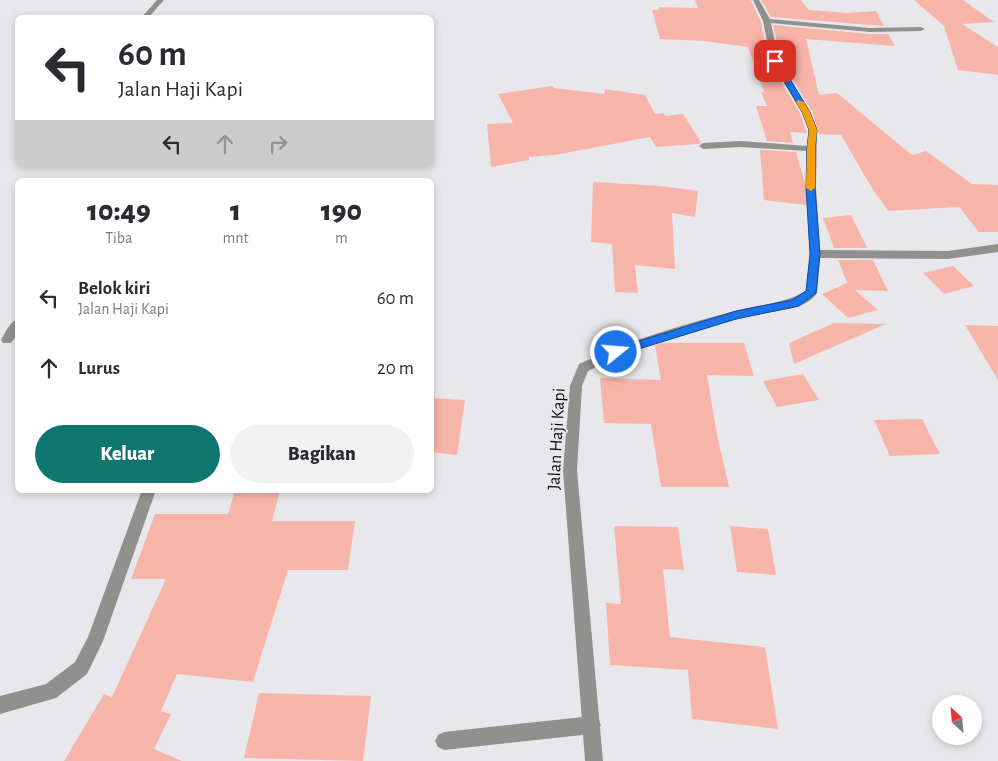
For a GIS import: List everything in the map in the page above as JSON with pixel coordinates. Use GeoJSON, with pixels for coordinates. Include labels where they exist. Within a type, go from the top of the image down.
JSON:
{"type":"FeatureCollection","features":[{"type":"Feature","properties":{"kind":"street"},"geometry":{"type":"LineString","coordinates":[[147,15],[160,0]]}},
{"type":"Feature","properties":{"kind":"street"},"geometry":{"type":"LineString","coordinates":[[756,0],[767,22],[775,61],[806,112],[813,130],[811,149],[815,254],[948,255],[998,248]]}},
{"type":"Feature","properties":{"kind":"street"},"geometry":{"type":"LineString","coordinates":[[767,22],[870,30],[921,29]]}},
{"type":"Feature","properties":{"kind":"street"},"geometry":{"type":"LineString","coordinates":[[703,146],[741,144],[811,149]]}},
{"type":"Feature","properties":{"kind":"street","name":"Jalan Haji Kapi"},"geometry":{"type":"LineString","coordinates":[[594,761],[570,470],[576,386],[583,368],[616,352],[736,315],[795,303],[811,293],[815,254]]}},
{"type":"Feature","properties":{"kind":"street"},"geometry":{"type":"LineString","coordinates":[[8,340],[15,328]]}},
{"type":"Feature","properties":{"kind":"street"},"geometry":{"type":"LineString","coordinates":[[0,705],[50,692],[81,668],[95,641],[148,493]]}},
{"type":"Feature","properties":{"kind":"street"},"geometry":{"type":"LineString","coordinates":[[444,741],[592,725]]}},
{"type":"Feature","properties":{"kind":"building"},"geometry":{"type":"Polygon","coordinates":[[[695,0],[751,0],[761,22],[769,62],[800,113],[807,133],[790,132],[793,143],[767,141],[756,106],[767,106],[748,47],[704,41],[660,39],[652,10],[659,10],[659,7],[698,8],[695,0]]]}},
{"type":"Feature","properties":{"kind":"building"},"geometry":{"type":"Polygon","coordinates":[[[761,0],[801,0],[809,10],[847,13],[876,11],[884,26],[771,17],[761,0]]]}},
{"type":"Feature","properties":{"kind":"building"},"geometry":{"type":"Polygon","coordinates":[[[914,0],[963,0],[994,22],[962,24],[998,47],[998,75],[958,70],[944,26],[914,0]]]}},
{"type":"Feature","properties":{"kind":"building"},"geometry":{"type":"Polygon","coordinates":[[[773,25],[888,34],[895,46],[806,39],[819,95],[837,93],[912,155],[926,151],[972,184],[998,185],[998,232],[979,232],[959,207],[888,211],[870,185],[841,135],[819,134],[812,111],[781,60],[773,25]]]}},
{"type":"Feature","properties":{"kind":"building"},"geometry":{"type":"Polygon","coordinates":[[[552,86],[554,88],[604,94],[605,89],[645,95],[655,114],[664,113],[665,116],[683,114],[701,142],[699,144],[656,147],[650,137],[555,155],[529,157],[529,160],[491,167],[487,124],[513,123],[498,94],[552,86]]]}},
{"type":"Feature","properties":{"kind":"building"},"geometry":{"type":"Polygon","coordinates":[[[760,150],[796,152],[806,186],[806,205],[764,200],[760,150]]]}},
{"type":"Feature","properties":{"kind":"building"},"geometry":{"type":"Polygon","coordinates":[[[593,182],[661,186],[698,191],[695,217],[672,213],[675,269],[635,265],[638,293],[615,292],[612,244],[591,242],[593,182]]]}},
{"type":"Feature","properties":{"kind":"building"},"geometry":{"type":"Polygon","coordinates":[[[851,215],[867,248],[834,248],[823,218],[851,215]]]}},
{"type":"Feature","properties":{"kind":"building"},"geometry":{"type":"Polygon","coordinates":[[[838,260],[873,260],[888,291],[855,290],[878,310],[848,318],[822,294],[847,283],[838,260]]]}},
{"type":"Feature","properties":{"kind":"building"},"geometry":{"type":"Polygon","coordinates":[[[953,266],[974,286],[944,294],[923,273],[953,266]]]}},
{"type":"Feature","properties":{"kind":"building"},"geometry":{"type":"Polygon","coordinates":[[[834,323],[886,324],[794,364],[789,343],[834,323]]]}},
{"type":"Feature","properties":{"kind":"building"},"geometry":{"type":"Polygon","coordinates":[[[965,325],[998,326],[998,380],[965,325]]]}},
{"type":"Feature","properties":{"kind":"building"},"geometry":{"type":"Polygon","coordinates":[[[662,343],[744,343],[754,376],[707,375],[717,435],[729,487],[661,487],[651,424],[604,423],[600,378],[661,380],[655,345],[662,343]]]}},
{"type":"Feature","properties":{"kind":"building"},"geometry":{"type":"Polygon","coordinates":[[[803,374],[819,400],[777,407],[763,381],[803,374]]]}},
{"type":"Feature","properties":{"kind":"building"},"geometry":{"type":"Polygon","coordinates":[[[434,398],[465,400],[457,455],[434,452],[434,398]]]}},
{"type":"Feature","properties":{"kind":"building"},"geometry":{"type":"Polygon","coordinates":[[[922,419],[940,454],[890,456],[874,420],[922,419]]]}},
{"type":"Feature","properties":{"kind":"building"},"geometry":{"type":"Polygon","coordinates":[[[234,493],[279,493],[272,521],[355,521],[348,570],[288,570],[253,682],[177,674],[161,711],[171,714],[154,749],[182,761],[64,761],[104,694],[112,697],[166,579],[131,579],[155,514],[228,514],[234,493]]]}},
{"type":"Feature","properties":{"kind":"building"},"geometry":{"type":"Polygon","coordinates":[[[614,526],[678,527],[684,570],[663,569],[670,637],[765,647],[778,729],[692,719],[688,670],[610,665],[606,603],[621,604],[614,526]]]}},
{"type":"Feature","properties":{"kind":"building"},"geometry":{"type":"Polygon","coordinates":[[[730,526],[768,529],[776,575],[737,572],[730,526]]]}},
{"type":"Feature","properties":{"kind":"building"},"geometry":{"type":"Polygon","coordinates":[[[259,693],[371,696],[363,761],[244,758],[259,693]]]}},
{"type":"Feature","properties":{"kind":"slow traffic"},"geometry":{"type":"LineString","coordinates":[[800,102],[813,130],[811,188]]}},
{"type":"Feature","properties":{"kind":"route"},"geometry":{"type":"LineString","coordinates":[[616,352],[736,315],[795,303],[811,293],[815,254],[811,188],[813,130],[806,112],[775,61]]}}]}
